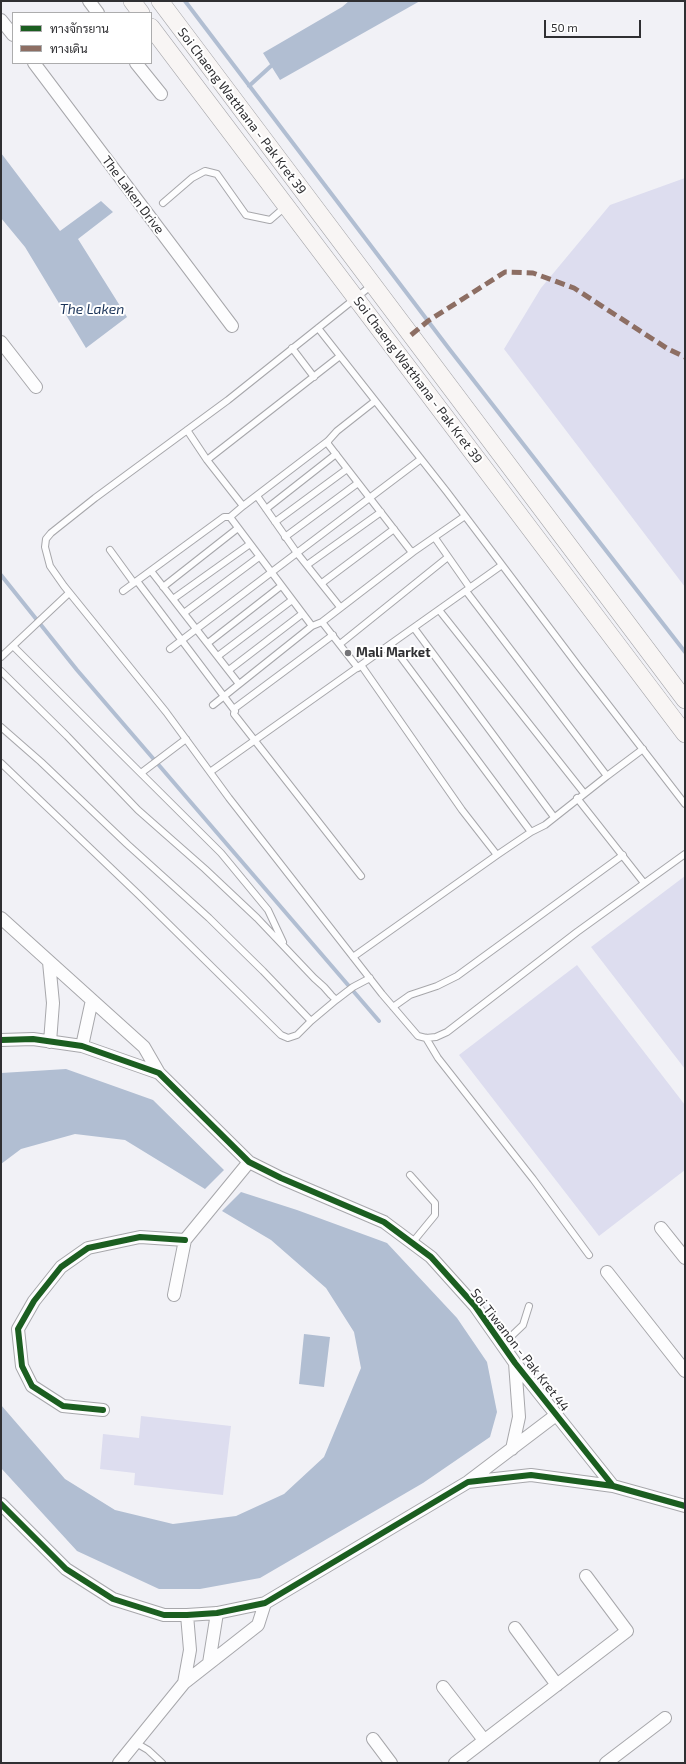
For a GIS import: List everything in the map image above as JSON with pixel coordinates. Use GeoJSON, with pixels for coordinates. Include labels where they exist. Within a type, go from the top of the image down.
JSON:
{"type":"FeatureCollection","features":[{"type":"Feature","properties":{"kind":"main road","name":"Soi Chaeng Watthana - Pak Kret 39"},"geometry":{"type":"LineString","coordinates":[[160,1],[685,700]]}},
{"type":"Feature","properties":{"kind":"main road","name":"Soi Chaeng Watthana - Pak Kret 39"},"geometry":{"type":"LineString","coordinates":[[152,28],[685,734]]}},
{"type":"Feature","properties":{"kind":"street"},"geometry":{"type":"LineString","coordinates":[[89,1],[97,12]]}},
{"type":"Feature","properties":{"kind":"street"},"geometry":{"type":"LineString","coordinates":[[1,20],[12,35]]}},
{"type":"Feature","properties":{"kind":"street","name":"The Laken Drive"},"geometry":{"type":"LineString","coordinates":[[35,64],[232,326]]}},
{"type":"Feature","properties":{"kind":"street"},"geometry":{"type":"LineString","coordinates":[[137,64],[161,94]]}},
{"type":"Feature","properties":{"kind":"street"},"geometry":{"type":"LineString","coordinates":[[1,342],[36,387]]}},
{"type":"Feature","properties":{"kind":"street"},"geometry":{"type":"LineString","coordinates":[[1,918],[144,1047],[158,1073]]}},
{"type":"Feature","properties":{"kind":"street"},"geometry":{"type":"LineString","coordinates":[[49,962],[53,1003],[50,1042]]}},
{"type":"Feature","properties":{"kind":"street"},"geometry":{"type":"LineString","coordinates":[[82,1046],[92,1000]]}},
{"type":"Feature","properties":{"kind":"street","name":"Soi Tiwanon - Pak Kret 44"},"geometry":{"type":"LineString","coordinates":[[1,1040],[33,1039],[82,1046],[158,1073],[249,1162],[281,1178],[384,1222],[431,1257],[475,1306],[515,1363],[613,1486]]}},
{"type":"Feature","properties":{"kind":"street"},"geometry":{"type":"LineString","coordinates":[[174,1295],[185,1240],[249,1162]]}},
{"type":"Feature","properties":{"kind":"street"},"geometry":{"type":"LineString","coordinates":[[661,1228],[685,1258]]}},
{"type":"Feature","properties":{"kind":"street"},"geometry":{"type":"LineString","coordinates":[[104,1410],[63,1406],[32,1386],[22,1366],[18,1329],[34,1302],[61,1267],[88,1248],[140,1237],[185,1240]]}},
{"type":"Feature","properties":{"kind":"street"},"geometry":{"type":"LineString","coordinates":[[607,1272],[685,1371]]}},
{"type":"Feature","properties":{"kind":"street"},"geometry":{"type":"LineString","coordinates":[[512,1448],[519,1417],[515,1363]]}},
{"type":"Feature","properties":{"kind":"street"},"geometry":{"type":"LineString","coordinates":[[1,1504],[66,1569],[113,1599],[164,1615],[217,1613],[265,1603],[468,1482],[556,1415]]}},
{"type":"Feature","properties":{"kind":"street"},"geometry":{"type":"LineString","coordinates":[[468,1482],[531,1475],[613,1486],[685,1506]]}},
{"type":"Feature","properties":{"kind":"street"},"geometry":{"type":"LineString","coordinates":[[455,1763],[627,1631],[586,1576]]}},
{"type":"Feature","properties":{"kind":"street"},"geometry":{"type":"LineString","coordinates":[[119,1763],[184,1683],[258,1625],[265,1603]]}},
{"type":"Feature","properties":{"kind":"street"},"geometry":{"type":"LineString","coordinates":[[209,1663],[217,1613]]}},
{"type":"Feature","properties":{"kind":"street"},"geometry":{"type":"LineString","coordinates":[[184,1683],[190,1650],[187,1615]]}},
{"type":"Feature","properties":{"kind":"street"},"geometry":{"type":"LineString","coordinates":[[515,1628],[557,1685]]}},
{"type":"Feature","properties":{"kind":"street"},"geometry":{"type":"LineString","coordinates":[[443,1687],[484,1740]]}},
{"type":"Feature","properties":{"kind":"street"},"geometry":{"type":"LineString","coordinates":[[606,1763],[665,1718]]}},
{"type":"Feature","properties":{"kind":"street"},"geometry":{"type":"LineString","coordinates":[[372,1739],[391,1763]]}},
{"type":"Feature","properties":{"kind":"lane"},"geometry":{"type":"LineString","coordinates":[[162,203],[192,178],[205,171],[217,174],[246,215],[270,220],[286,206]]}},
{"type":"Feature","properties":{"kind":"lane"},"geometry":{"type":"LineString","coordinates":[[373,284],[187,430],[95,498],[46,539],[45,547],[50,566],[69,593],[186,739],[353,958],[392,1007],[418,1036],[426,1038],[436,1037],[447,1032],[577,932],[685,854]]}},
{"type":"Feature","properties":{"kind":"lane"},"geometry":{"type":"LineString","coordinates":[[318,328],[465,516],[685,804]]}},
{"type":"Feature","properties":{"kind":"lane"},"geometry":{"type":"LineString","coordinates":[[292,348],[314,377]]}},
{"type":"Feature","properties":{"kind":"lane"},"geometry":{"type":"LineString","coordinates":[[207,460],[340,356]]}},
{"type":"Feature","properties":{"kind":"lane"},"geometry":{"type":"LineString","coordinates":[[123,591],[224,517],[230,517],[328,441],[337,431],[375,401]]}},
{"type":"Feature","properties":{"kind":"lane"},"geometry":{"type":"LineString","coordinates":[[187,430],[207,460],[243,506]]}},
{"type":"Feature","properties":{"kind":"lane"},"geometry":{"type":"LineString","coordinates":[[328,441],[347,469],[410,550],[414,552]]}},
{"type":"Feature","properties":{"kind":"lane"},"geometry":{"type":"LineString","coordinates":[[266,509],[336,454]]}},
{"type":"Feature","properties":{"kind":"lane"},"geometry":{"type":"LineString","coordinates":[[170,649],[421,459]]}},
{"type":"Feature","properties":{"kind":"lane"},"geometry":{"type":"LineString","coordinates":[[275,522],[347,469]]}},
{"type":"Feature","properties":{"kind":"lane"},"geometry":{"type":"LineString","coordinates":[[286,537],[358,483]]}},
{"type":"Feature","properties":{"kind":"lane"},"geometry":{"type":"LineString","coordinates":[[257,496],[297,553],[340,607]]}},
{"type":"Feature","properties":{"kind":"lane"},"geometry":{"type":"LineString","coordinates":[[307,565],[381,512]]}},
{"type":"Feature","properties":{"kind":"lane"},"geometry":{"type":"LineString","coordinates":[[213,705],[285,650],[312,626],[322,622],[414,552],[465,516]]}},
{"type":"Feature","properties":{"kind":"lane"},"geometry":{"type":"LineString","coordinates":[[230,517],[312,626]]}},
{"type":"Feature","properties":{"kind":"lane"},"geometry":{"type":"LineString","coordinates":[[163,587],[238,528]]}},
{"type":"Feature","properties":{"kind":"lane"},"geometry":{"type":"LineString","coordinates":[[322,583],[394,529]]}},
{"type":"Feature","properties":{"kind":"lane"},"geometry":{"type":"LineString","coordinates":[[435,538],[468,589],[607,776]]}},
{"type":"Feature","properties":{"kind":"lane"},"geometry":{"type":"LineString","coordinates":[[173,600],[250,544]]}},
{"type":"Feature","properties":{"kind":"lane"},"geometry":{"type":"LineString","coordinates":[[110,550],[181,640],[234,711],[234,714],[361,876]]}},
{"type":"Feature","properties":{"kind":"lane"},"geometry":{"type":"LineString","coordinates":[[184,613],[259,557]]}},
{"type":"Feature","properties":{"kind":"lane"},"geometry":{"type":"LineString","coordinates":[[340,644],[448,557]]}},
{"type":"Feature","properties":{"kind":"lane"},"geometry":{"type":"LineString","coordinates":[[210,772],[502,565]]}},
{"type":"Feature","properties":{"kind":"lane"},"geometry":{"type":"LineString","coordinates":[[151,571],[239,684]]}},
{"type":"Feature","properties":{"kind":"lane"},"geometry":{"type":"LineString","coordinates":[[208,643],[281,586]]}},
{"type":"Feature","properties":{"kind":"lane"},"geometry":{"type":"LineString","coordinates":[[1,657],[69,593]]}},
{"type":"Feature","properties":{"kind":"lane"},"geometry":{"type":"LineString","coordinates":[[218,656],[292,600]]}},
{"type":"Feature","properties":{"kind":"lane"},"geometry":{"type":"LineString","coordinates":[[439,610],[584,793]]}},
{"type":"Feature","properties":{"kind":"lane"},"geometry":{"type":"LineString","coordinates":[[229,670],[302,614]]}},
{"type":"Feature","properties":{"kind":"lane"},"geometry":{"type":"LineString","coordinates":[[322,622],[359,666],[462,810],[498,855]]}},
{"type":"Feature","properties":{"kind":"lane"},"geometry":{"type":"LineString","coordinates":[[414,628],[554,817]]}},
{"type":"Feature","properties":{"kind":"lane"},"geometry":{"type":"LineString","coordinates":[[234,711],[235,708],[333,635]]}},
{"type":"Feature","properties":{"kind":"lane"},"geometry":{"type":"LineString","coordinates":[[391,644],[531,832]]}},
{"type":"Feature","properties":{"kind":"lane"},"geometry":{"type":"LineString","coordinates":[[13,646],[221,853],[268,910],[285,946]]}},
{"type":"Feature","properties":{"kind":"lane"},"geometry":{"type":"LineString","coordinates":[[1,671],[67,736],[138,810],[205,869],[285,946],[336,1000]]}},
{"type":"Feature","properties":{"kind":"lane"},"geometry":{"type":"LineString","coordinates":[[1,727],[41,762],[127,844],[209,918],[311,1021]]}},
{"type":"Feature","properties":{"kind":"lane"},"geometry":{"type":"LineString","coordinates":[[141,773],[186,739]]}},
{"type":"Feature","properties":{"kind":"lane"},"geometry":{"type":"LineString","coordinates":[[353,958],[531,832],[545,825],[577,798],[643,750]]}},
{"type":"Feature","properties":{"kind":"lane"},"geometry":{"type":"LineString","coordinates":[[1,762],[281,1035],[288,1038],[297,1035],[336,1000],[353,987],[370,978]]}},
{"type":"Feature","properties":{"kind":"lane"},"geometry":{"type":"LineString","coordinates":[[577,798],[644,883]]}},
{"type":"Feature","properties":{"kind":"lane"},"geometry":{"type":"LineString","coordinates":[[392,1007],[410,995],[437,986],[457,976],[623,855]]}},
{"type":"Feature","properties":{"kind":"lane"},"geometry":{"type":"LineString","coordinates":[[426,1038],[438,1058],[533,1179],[589,1255]]}},
{"type":"Feature","properties":{"kind":"lane"},"geometry":{"type":"LineString","coordinates":[[410,1175],[435,1203],[434,1215],[412,1243]]}},
{"type":"Feature","properties":{"kind":"lane"},"geometry":{"type":"LineString","coordinates":[[502,1345],[523,1325],[529,1306]]}},
{"type":"Feature","properties":{"kind":"lane"},"geometry":{"type":"LineString","coordinates":[[136,1743],[148,1750],[162,1763]]}},
{"type":"Feature","properties":{"kind":"shaded area"},"geometry":{"type":"Polygon","coordinates":[[[685,178],[685,587],[504,349],[541,288],[610,205],[685,178]]]}},
{"type":"Feature","properties":{"kind":"shaded area"},"geometry":{"type":"Polygon","coordinates":[[[685,876],[685,1069],[591,947],[685,876]]]}},
{"type":"Feature","properties":{"kind":"shaded area"},"geometry":{"type":"Polygon","coordinates":[[[577,965],[685,1105],[685,1170],[599,1236],[459,1055],[577,965]]]}},
{"type":"Feature","properties":{"kind":"shaded area"},"geometry":{"type":"Polygon","coordinates":[[[141,1416],[231,1426],[223,1495],[134,1485],[135,1473],[100,1469],[103,1434],[139,1438],[141,1416]]]}},
{"type":"Feature","properties":{"kind":"water"},"geometry":{"type":"Polygon","coordinates":[[[349,1],[420,1],[280,80],[263,53],[342,7],[349,1]]]}},
{"type":"Feature","properties":{"kind":"water","name":"The Laken"},"geometry":{"type":"Polygon","coordinates":[[[1,153],[60,231],[101,201],[113,212],[78,239],[127,317],[86,348],[25,247],[1,218],[1,153]]]}},
{"type":"Feature","properties":{"kind":"water"},"geometry":{"type":"Polygon","coordinates":[[[66,1069],[153,1100],[224,1170],[205,1189],[125,1140],[75,1134],[21,1149],[1,1164],[1,1073],[66,1069]]]}},
{"type":"Feature","properties":{"kind":"water"},"geometry":{"type":"Polygon","coordinates":[[[241,1192],[297,1210],[387,1243],[457,1318],[487,1362],[497,1412],[490,1437],[423,1483],[260,1578],[200,1589],[159,1589],[77,1551],[1,1468],[1,1405],[65,1479],[115,1510],[173,1524],[236,1516],[284,1494],[324,1457],[361,1368],[354,1332],[326,1288],[271,1240],[222,1211],[241,1192]]]}},
{"type":"Feature","properties":{"kind":"water"},"geometry":{"type":"Polygon","coordinates":[[[304,1334],[330,1337],[324,1387],[299,1384],[304,1334]]]}},
{"type":"Feature","properties":{"kind":"waterway"},"geometry":{"type":"LineString","coordinates":[[185,1],[450,350],[685,652]]}},
{"type":"Feature","properties":{"kind":"waterway"},"geometry":{"type":"LineString","coordinates":[[249,86],[271,66]]}},
{"type":"Feature","properties":{"kind":"waterway"},"geometry":{"type":"LineString","coordinates":[[1,575],[77,670],[379,1021]]}},
{"type":"Feature","properties":{"kind":"marked path"},"geometry":{"type":"LineString","coordinates":[[411,335],[428,321],[505,272],[533,273],[574,288],[668,349],[685,357]]}},
{"type":"Feature","properties":{"kind":"cycle path"},"geometry":{"type":"LineString","coordinates":[[1,1040],[33,1039],[82,1046],[159,1073],[249,1162],[281,1178],[384,1222],[431,1257],[475,1306],[515,1363],[613,1486],[685,1506]]}},
{"type":"Feature","properties":{"kind":"cycle path"},"geometry":{"type":"LineString","coordinates":[[103,1410],[63,1406],[32,1386],[22,1366],[18,1329],[34,1301],[61,1267],[88,1248],[140,1237],[185,1240]]}},
{"type":"Feature","properties":{"kind":"cycle path"},"geometry":{"type":"LineString","coordinates":[[1,1504],[66,1569],[113,1599],[164,1615],[187,1615],[217,1613],[265,1603],[468,1482],[531,1475],[613,1486]]}},
{"type":"Feature","properties":{"kind":"place","name":"Mali Market"},"geometry":{"type":"Point","coordinates":[348,653]}}]}
